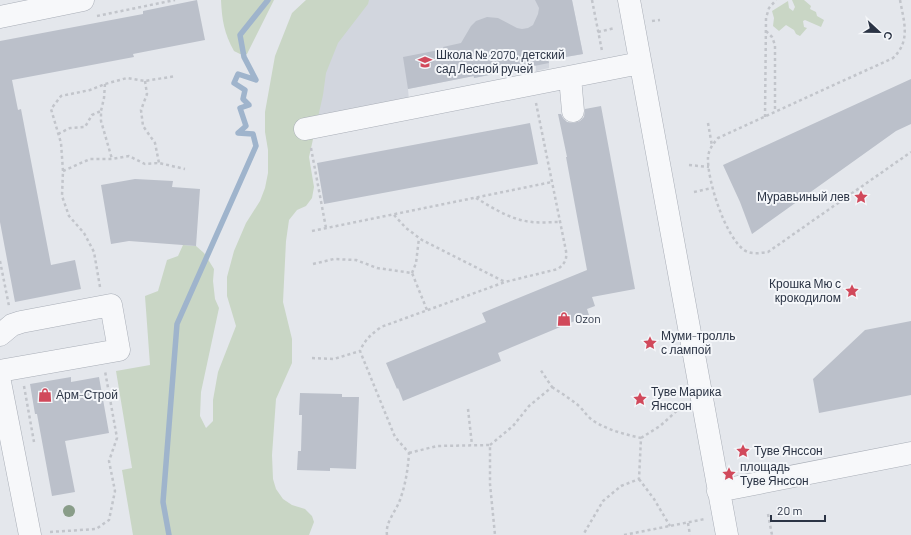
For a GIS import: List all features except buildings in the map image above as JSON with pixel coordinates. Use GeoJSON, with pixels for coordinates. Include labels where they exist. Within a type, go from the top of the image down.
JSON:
{"type":"FeatureCollection","features":[{"type":"Feature","properties":{"kind":"street"},"geometry":{"type":"LineString","coordinates":[[0,16],[83,0]]}},
{"type":"Feature","properties":{"kind":"street"},"geometry":{"type":"LineString","coordinates":[[629,0],[725,525]]}},
{"type":"Feature","properties":{"kind":"street"},"geometry":{"type":"LineString","coordinates":[[306,129],[640,63]]}},
{"type":"Feature","properties":{"kind":"street"},"geometry":{"type":"LineString","coordinates":[[574,76],[577,111]]}},
{"type":"Feature","properties":{"kind":"street"},"geometry":{"type":"LineString","coordinates":[[0,335],[12,325],[21,322],[111,305],[119,350],[0,371]]}},
{"type":"Feature","properties":{"kind":"street"},"geometry":{"type":"LineString","coordinates":[[0,382],[38,534]]}},
{"type":"Feature","properties":{"kind":"street"},"geometry":{"type":"LineString","coordinates":[[718,491],[911,453]]}},
{"type":"Feature","properties":{"kind":"path"},"geometry":{"type":"LineString","coordinates":[[592,0],[605,71]]}},
{"type":"Feature","properties":{"kind":"path"},"geometry":{"type":"LineString","coordinates":[[765,117],[767,12],[776,0]]}},
{"type":"Feature","properties":{"kind":"path"},"geometry":{"type":"LineString","coordinates":[[900,0],[905,26],[905,37],[901,49],[893,58],[718,138],[712,146],[708,156],[712,188],[728,229],[731,235],[745,250],[757,254],[768,252],[911,152]]}},
{"type":"Feature","properties":{"kind":"path"},"geometry":{"type":"LineString","coordinates":[[766,31],[772,37],[775,45],[775,112]]}},
{"type":"Feature","properties":{"kind":"path"},"geometry":{"type":"LineString","coordinates":[[103,307],[94,252],[84,233],[69,216],[62,196],[63,171],[60,143],[51,109],[61,96],[90,90],[127,78],[145,81],[176,76]]}},
{"type":"Feature","properties":{"kind":"path"},"geometry":{"type":"LineString","coordinates":[[145,81],[147,94],[141,110],[143,126],[155,143],[159,163]]}},
{"type":"Feature","properties":{"kind":"path"},"geometry":{"type":"LineString","coordinates":[[105,84],[101,121],[112,160]]}},
{"type":"Feature","properties":{"kind":"path"},"geometry":{"type":"LineString","coordinates":[[387,535],[386,529],[388,522],[396,510],[401,498],[406,478],[409,453],[395,437],[360,351],[363,343],[369,336],[381,327],[505,282],[558,269],[564,264],[567,258],[533,84]]}},
{"type":"Feature","properties":{"kind":"path"},"geometry":{"type":"LineString","coordinates":[[58,134],[70,128],[85,127],[92,115],[101,111]]}},
{"type":"Feature","properties":{"kind":"path"},"geometry":{"type":"LineString","coordinates":[[708,123],[712,146]]}},
{"type":"Feature","properties":{"kind":"path"},"geometry":{"type":"LineString","coordinates":[[306,129],[326,228]]}},
{"type":"Feature","properties":{"kind":"path"},"geometry":{"type":"LineString","coordinates":[[63,171],[90,159],[112,160],[129,156],[145,164],[159,163],[185,169]]}},
{"type":"Feature","properties":{"kind":"path"},"geometry":{"type":"LineString","coordinates":[[688,165],[709,167]]}},
{"type":"Feature","properties":{"kind":"path"},"geometry":{"type":"LineString","coordinates":[[312,231],[552,182]]}},
{"type":"Feature","properties":{"kind":"path"},"geometry":{"type":"LineString","coordinates":[[694,192],[712,188]]}},
{"type":"Feature","properties":{"kind":"path"},"geometry":{"type":"LineString","coordinates":[[476,198],[517,219],[531,222],[560,222]]}},
{"type":"Feature","properties":{"kind":"path"},"geometry":{"type":"LineString","coordinates":[[394,215],[418,238],[505,282]]}},
{"type":"Feature","properties":{"kind":"path"},"geometry":{"type":"LineString","coordinates":[[418,238],[416,262],[412,273],[427,310]]}},
{"type":"Feature","properties":{"kind":"path"},"geometry":{"type":"LineString","coordinates":[[313,264],[334,259],[356,260],[377,268],[412,273]]}},
{"type":"Feature","properties":{"kind":"path"},"geometry":{"type":"LineString","coordinates":[[312,358],[334,359],[360,351]]}},
{"type":"Feature","properties":{"kind":"path"},"geometry":{"type":"LineString","coordinates":[[38,534],[96,529],[109,520],[115,491],[109,461],[117,438],[102,353]]}},
{"type":"Feature","properties":{"kind":"path"},"geometry":{"type":"LineString","coordinates":[[540,369],[552,387],[580,407],[591,419],[606,428],[622,434],[641,438],[660,426],[680,408]]}},
{"type":"Feature","properties":{"kind":"path"},"geometry":{"type":"LineString","coordinates":[[409,453],[437,446],[490,445],[512,426],[529,406],[552,387]]}},
{"type":"Feature","properties":{"kind":"path"},"geometry":{"type":"LineString","coordinates":[[468,409],[472,445]]}},
{"type":"Feature","properties":{"kind":"path"},"geometry":{"type":"LineString","coordinates":[[641,438],[640,479],[670,526]]}},
{"type":"Feature","properties":{"kind":"path"},"geometry":{"type":"LineString","coordinates":[[490,445],[490,484],[495,535]]}},
{"type":"Feature","properties":{"kind":"path"},"geometry":{"type":"LineString","coordinates":[[583,535],[603,501],[622,486],[640,479]]}},
{"type":"Feature","properties":{"kind":"path"},"geometry":{"type":"LineString","coordinates":[[768,514],[772,535]]}},
{"type":"Feature","properties":{"kind":"path"},"geometry":{"type":"LineString","coordinates":[[688,523],[690,535]]}},
{"type":"Feature","properties":{"kind":"path"},"geometry":{"type":"LineString","coordinates":[[624,535],[688,523],[725,525]]}},
{"type":"Feature","properties":{"kind":"shaded area","name":"Школа № 2070, детский сад Лесной ручей"},"geometry":{"type":"Polygon","coordinates":[[[326,0],[572,0],[583,54],[549,60],[549,68],[536,71],[536,64],[516,68],[517,70],[474,78],[473,76],[408,89],[409,100],[279,124],[326,0]]]}},
{"type":"Feature","properties":{"kind":"green space"},"geometry":{"type":"Polygon","coordinates":[[[221,0],[274,0],[247,54],[240,54],[234,51],[224,26],[221,0]]]}},
{"type":"Feature","properties":{"kind":"green space"},"geometry":{"type":"Polygon","coordinates":[[[306,0],[369,0],[368,4],[338,43],[326,73],[323,95],[309,157],[314,187],[312,198],[306,206],[297,210],[289,220],[286,241],[283,302],[292,339],[292,363],[276,399],[272,455],[273,479],[276,489],[283,499],[292,505],[305,509],[312,516],[314,522],[309,535],[133,535],[122,470],[132,468],[116,371],[150,365],[145,296],[158,291],[167,260],[178,256],[183,245],[196,246],[204,253],[214,269],[213,281],[215,299],[219,308],[201,392],[200,416],[206,428],[213,421],[213,400],[218,372],[236,326],[227,296],[227,277],[234,251],[246,223],[260,201],[265,188],[268,173],[265,112],[275,56],[292,13],[306,0]]]}},
{"type":"Feature","properties":{"kind":"green space"},"geometry":{"type":"Polygon","coordinates":[[[792,0],[804,0],[811,6],[810,9],[816,12],[817,16],[824,20],[821,27],[805,20],[803,21],[804,27],[807,28],[800,36],[786,25],[779,31],[773,26],[774,18],[772,11],[788,1],[789,8],[793,11],[795,7],[792,0]]]}},
{"type":"Feature","properties":{"kind":"waterway"},"geometry":{"type":"LineString","coordinates":[[169,535],[163,502],[177,324],[256,146],[253,134],[238,133],[246,126],[240,108],[249,105],[243,99],[245,90],[234,83],[238,74],[256,80],[244,57],[240,35],[268,0]]}},
{"type":"Feature","properties":{"kind":"place","name":"Школа № 2070, детский сад Лесной ручей"},"geometry":{"type":"Point","coordinates":[425,62]}},
{"type":"Feature","properties":{"kind":"place","name":"Муравьиный лев"},"geometry":{"type":"Point","coordinates":[861,197]}},
{"type":"Feature","properties":{"kind":"place","name":"Крошка Мю с крокодилом"},"geometry":{"type":"Point","coordinates":[852,291]}},
{"type":"Feature","properties":{"kind":"place","name":"Ozon"},"geometry":{"type":"Point","coordinates":[564,319]}},
{"type":"Feature","properties":{"kind":"place","name":"Муми-тролль с лампой"},"geometry":{"type":"Point","coordinates":[650,343]}},
{"type":"Feature","properties":{"kind":"place","name":"Арм-Строй"},"geometry":{"type":"Point","coordinates":[45,395]}},
{"type":"Feature","properties":{"kind":"place","name":"Туве Марика Янссон"},"geometry":{"type":"Point","coordinates":[640,399]}},
{"type":"Feature","properties":{"kind":"place","name":"Туве Янссон"},"geometry":{"type":"Point","coordinates":[743,451]}},
{"type":"Feature","properties":{"kind":"place","name":"площадь Туве Янссон"},"geometry":{"type":"Point","coordinates":[729,474]}}]}
